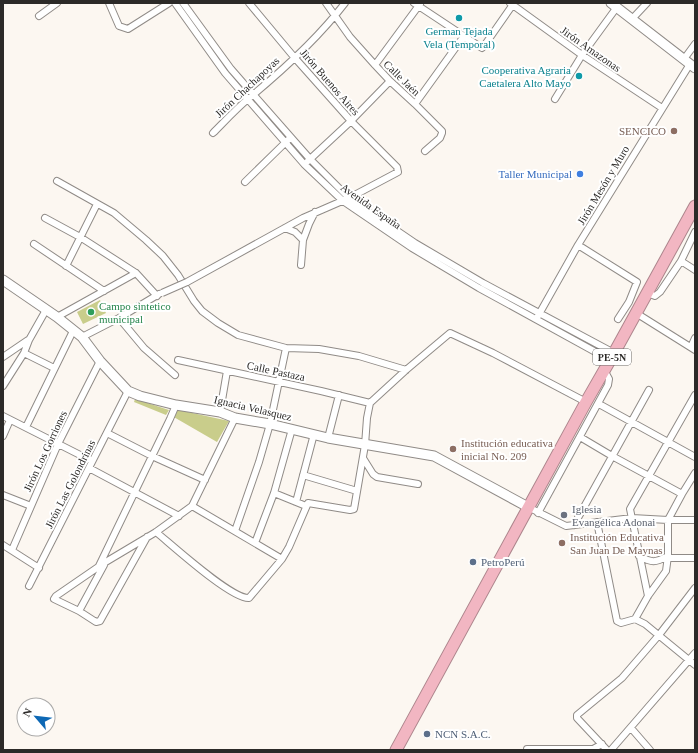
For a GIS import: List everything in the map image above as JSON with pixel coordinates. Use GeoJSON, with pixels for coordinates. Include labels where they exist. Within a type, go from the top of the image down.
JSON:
{"type":"FeatureCollection","features":[{"type":"Feature","properties":{"kind":"highway","name":"PE-5N"},"geometry":{"type":"LineString","coordinates":[[396,750],[528,507],[695,206]]}},
{"type":"Feature","properties":{"kind":"main road"},"geometry":{"type":"LineString","coordinates":[[614,5],[690,63]]}},
{"type":"Feature","properties":{"kind":"main road","name":"Ignacia Velasquez"},"geometry":{"type":"LineString","coordinates":[[3,280],[57,317],[82,337],[100,361],[128,391],[140,396],[176,405],[220,412],[235,418],[270,424],[328,438],[434,456],[528,507]]}},
{"type":"Feature","properties":{"kind":"street"},"geometry":{"type":"LineString","coordinates":[[39,16],[57,3]]}},
{"type":"Feature","properties":{"kind":"street"},"geometry":{"type":"LineString","coordinates":[[109,3],[119,26],[128,30],[169,3]]}},
{"type":"Feature","properties":{"kind":"street","name":"Avenida España"},"geometry":{"type":"LineString","coordinates":[[175,3],[225,73],[304,164],[346,200],[412,248],[479,288],[538,316],[612,357]]}},
{"type":"Feature","properties":{"kind":"street","name":"Avenida España"},"geometry":{"type":"LineString","coordinates":[[183,3],[231,69],[346,200]]}},
{"type":"Feature","properties":{"kind":"street","name":"Jirón Buenos Aires"},"geometry":{"type":"LineString","coordinates":[[249,3],[294,57],[351,121],[397,167],[398,172],[346,200]]}},
{"type":"Feature","properties":{"kind":"street","name":"Calle Jaén"},"geometry":{"type":"LineString","coordinates":[[326,3],[336,15],[350,37],[375,65],[439,128],[442,133],[440,138],[426,151]]}},
{"type":"Feature","properties":{"kind":"street","name":"Jirón Chachapoyas"},"geometry":{"type":"LineString","coordinates":[[212,133],[294,57],[336,15],[345,3]]}},
{"type":"Feature","properties":{"kind":"street"},"geometry":{"type":"LineString","coordinates":[[632,19],[647,3]]}},
{"type":"Feature","properties":{"kind":"street"},"geometry":{"type":"LineString","coordinates":[[375,65],[418,4],[483,48],[512,4]]}},
{"type":"Feature","properties":{"kind":"street","name":"Jirón Amazonas"},"geometry":{"type":"LineString","coordinates":[[512,4],[582,55],[662,108]]}},
{"type":"Feature","properties":{"kind":"street"},"geometry":{"type":"LineString","coordinates":[[555,99],[614,5]]}},
{"type":"Feature","properties":{"kind":"street"},"geometry":{"type":"LineString","coordinates":[[415,104],[464,36]]}},
{"type":"Feature","properties":{"kind":"street","name":"Jirón Mesón y Muro"},"geometry":{"type":"LineString","coordinates":[[538,316],[578,245],[690,63],[695,44]]}},
{"type":"Feature","properties":{"kind":"street"},"geometry":{"type":"LineString","coordinates":[[304,164],[351,121],[390,81]]}},
{"type":"Feature","properties":{"kind":"street"},"geometry":{"type":"LineString","coordinates":[[245,182],[285,142],[292,138]]}},
{"type":"Feature","properties":{"kind":"street"},"geometry":{"type":"LineString","coordinates":[[57,182],[114,213],[163,256],[178,275],[202,311],[238,335],[286,348],[319,348],[359,356],[406,370]]}},
{"type":"Feature","properties":{"kind":"street"},"geometry":{"type":"LineString","coordinates":[[82,337],[120,318],[159,294],[187,282],[315,212],[346,200]]}},
{"type":"Feature","properties":{"kind":"street"},"geometry":{"type":"LineString","coordinates":[[66,266],[96,204]]}},
{"type":"Feature","properties":{"kind":"street"},"geometry":{"type":"LineString","coordinates":[[301,265],[303,240],[315,212]]}},
{"type":"Feature","properties":{"kind":"street"},"geometry":{"type":"LineString","coordinates":[[45,218],[80,237],[136,273],[159,294]]}},
{"type":"Feature","properties":{"kind":"street"},"geometry":{"type":"LineString","coordinates":[[285,228],[295,232],[303,240]]}},
{"type":"Feature","properties":{"kind":"street"},"geometry":{"type":"LineString","coordinates":[[647,293],[656,296],[681,261],[695,232]]}},
{"type":"Feature","properties":{"kind":"street"},"geometry":{"type":"LineString","coordinates":[[34,244],[104,291]]}},
{"type":"Feature","properties":{"kind":"street"},"geometry":{"type":"LineString","coordinates":[[578,245],[636,280],[637,283],[629,302],[618,319]]}},
{"type":"Feature","properties":{"kind":"street"},"geometry":{"type":"LineString","coordinates":[[681,261],[695,270]]}},
{"type":"Feature","properties":{"kind":"street"},"geometry":{"type":"LineString","coordinates":[[57,317],[136,273]]}},
{"type":"Feature","properties":{"kind":"street"},"geometry":{"type":"LineString","coordinates":[[629,302],[637,311],[693,348],[695,338]]}},
{"type":"Feature","properties":{"kind":"street"},"geometry":{"type":"LineString","coordinates":[[3,386],[24,353],[29,340],[46,310]]}},
{"type":"Feature","properties":{"kind":"street"},"geometry":{"type":"LineString","coordinates":[[120,318],[144,348],[175,375]]}},
{"type":"Feature","properties":{"kind":"street"},"geometry":{"type":"LineString","coordinates":[[26,427],[73,331]]}},
{"type":"Feature","properties":{"kind":"street"},"geometry":{"type":"LineString","coordinates":[[156,532],[195,565],[243,597],[249,598],[282,559],[289,547],[306,506],[310,502],[352,510],[356,501],[364,458],[367,418],[370,403],[406,370],[451,333],[493,353],[586,402]]}},
{"type":"Feature","properties":{"kind":"street"},"geometry":{"type":"LineString","coordinates":[[3,357],[29,340]]}},
{"type":"Feature","properties":{"kind":"street"},"geometry":{"type":"LineString","coordinates":[[235,531],[259,462],[270,424],[286,348]]}},
{"type":"Feature","properties":{"kind":"street"},"geometry":{"type":"LineString","coordinates":[[24,353],[54,368]]}},
{"type":"Feature","properties":{"kind":"street","name":"Calle Pastaza"},"geometry":{"type":"LineString","coordinates":[[178,360],[370,403]]}},
{"type":"Feature","properties":{"kind":"street","name":"Jirón Los Gorriones"},"geometry":{"type":"LineString","coordinates":[[12,550],[58,444],[100,361]]}},
{"type":"Feature","properties":{"kind":"street"},"geometry":{"type":"LineString","coordinates":[[538,513],[599,404],[609,382],[604,370]]}},
{"type":"Feature","properties":{"kind":"street"},"geometry":{"type":"LineString","coordinates":[[220,412],[227,371]]}},
{"type":"Feature","properties":{"kind":"street"},"geometry":{"type":"LineString","coordinates":[[574,526],[649,390]]}},
{"type":"Feature","properties":{"kind":"street","name":"Jirón Las Golondrinas"},"geometry":{"type":"LineString","coordinates":[[28,586],[39,568],[128,391]]}},
{"type":"Feature","properties":{"kind":"street"},"geometry":{"type":"LineString","coordinates":[[328,438],[339,395]]}},
{"type":"Feature","properties":{"kind":"street"},"geometry":{"type":"LineString","coordinates":[[648,596],[630,509],[695,396]]}},
{"type":"Feature","properties":{"kind":"street"},"geometry":{"type":"LineString","coordinates":[[599,404],[695,456]]}},
{"type":"Feature","properties":{"kind":"street"},"geometry":{"type":"LineString","coordinates":[[97,568],[176,405]]}},
{"type":"Feature","properties":{"kind":"street"},"geometry":{"type":"LineString","coordinates":[[3,416],[92,461]]}},
{"type":"Feature","properties":{"kind":"street"},"geometry":{"type":"LineString","coordinates":[[147,537],[100,621],[96,622],[79,611],[54,599],[97,568],[147,537],[156,532],[192,506],[235,418]]}},
{"type":"Feature","properties":{"kind":"street"},"geometry":{"type":"LineString","coordinates":[[3,436],[10,420]]}},
{"type":"Feature","properties":{"kind":"street"},"geometry":{"type":"LineString","coordinates":[[255,543],[274,493],[292,429]]}},
{"type":"Feature","properties":{"kind":"street"},"geometry":{"type":"LineString","coordinates":[[106,433],[205,480]]}},
{"type":"Feature","properties":{"kind":"street"},"geometry":{"type":"LineString","coordinates":[[296,502],[314,434]]}},
{"type":"Feature","properties":{"kind":"street"},"geometry":{"type":"LineString","coordinates":[[580,437],[682,494]]}},
{"type":"Feature","properties":{"kind":"street"},"geometry":{"type":"LineString","coordinates":[[364,458],[373,474],[377,477],[418,484]]}},
{"type":"Feature","properties":{"kind":"street"},"geometry":{"type":"LineString","coordinates":[[89,468],[179,516]]}},
{"type":"Feature","properties":{"kind":"street"},"geometry":{"type":"LineString","coordinates":[[635,619],[648,596],[666,571],[668,557],[668,520],[695,473]]}},
{"type":"Feature","properties":{"kind":"street"},"geometry":{"type":"LineString","coordinates":[[303,475],[357,491]]}},
{"type":"Feature","properties":{"kind":"street"},"geometry":{"type":"LineString","coordinates":[[274,493],[306,506]]}},
{"type":"Feature","properties":{"kind":"street"},"geometry":{"type":"LineString","coordinates":[[3,495],[31,506]]}},
{"type":"Feature","properties":{"kind":"street"},"geometry":{"type":"LineString","coordinates":[[192,506],[282,559]]}},
{"type":"Feature","properties":{"kind":"street"},"geometry":{"type":"LineString","coordinates":[[528,507],[566,526],[632,518],[695,520]]}},
{"type":"Feature","properties":{"kind":"street"},"geometry":{"type":"LineString","coordinates":[[597,522],[616,617],[619,622],[621,623],[635,619],[645,624],[695,665]]}},
{"type":"Feature","properties":{"kind":"street"},"geometry":{"type":"LineString","coordinates":[[3,545],[39,568]]}},
{"type":"Feature","properties":{"kind":"street"},"geometry":{"type":"LineString","coordinates":[[639,556],[655,562],[668,557],[695,558]]}},
{"type":"Feature","properties":{"kind":"street"},"geometry":{"type":"LineString","coordinates":[[79,611],[104,564]]}},
{"type":"Feature","properties":{"kind":"street"},"geometry":{"type":"LineString","coordinates":[[607,750],[577,718],[578,713],[622,678],[659,635],[695,588]]}},
{"type":"Feature","properties":{"kind":"street"},"geometry":{"type":"LineString","coordinates":[[611,750],[695,653]]}},
{"type":"Feature","properties":{"kind":"street"},"geometry":{"type":"LineString","coordinates":[[631,728],[650,750]]}},
{"type":"Feature","properties":{"kind":"street"},"geometry":{"type":"LineString","coordinates":[[527,749],[593,749],[602,744]]}},
{"type":"Feature","properties":{"kind":"green space","name":"Campo sintetico municipal"},"geometry":{"type":"Polygon","coordinates":[[[100,300],[106,313],[83,324],[77,312],[100,300]]]}},
{"type":"Feature","properties":{"kind":"green space"},"geometry":{"type":"Polygon","coordinates":[[[135,399],[169,410],[166,415],[134,402],[135,399]]]}},
{"type":"Feature","properties":{"kind":"green space"},"geometry":{"type":"Polygon","coordinates":[[[174,409],[229,421],[217,442],[172,416],[174,409]]]}},
{"type":"Feature","properties":{"kind":"place","name":"German Tejada Vela (Temporal)"},"geometry":{"type":"Point","coordinates":[459,18]}},
{"type":"Feature","properties":{"kind":"place","name":"Cooperativa Agraria Caetalera Alto Mayo"},"geometry":{"type":"Point","coordinates":[579,76]}},
{"type":"Feature","properties":{"kind":"place","name":"SENCICO"},"geometry":{"type":"Point","coordinates":[674,131]}},
{"type":"Feature","properties":{"kind":"place","name":"Taller Municipal"},"geometry":{"type":"Point","coordinates":[580,174]}},
{"type":"Feature","properties":{"kind":"place","name":"Campo sintetico municipal"},"geometry":{"type":"Point","coordinates":[91,312]}},
{"type":"Feature","properties":{"kind":"place","name":"Institución educativa inicial No. 209"},"geometry":{"type":"Point","coordinates":[453,449]}},
{"type":"Feature","properties":{"kind":"place","name":"Iglesia Evangélica Adonai"},"geometry":{"type":"Point","coordinates":[564,515]}},
{"type":"Feature","properties":{"kind":"place","name":"Institución Educativa San Juan De Maynas"},"geometry":{"type":"Point","coordinates":[562,543]}},
{"type":"Feature","properties":{"kind":"place","name":"PetroPerú"},"geometry":{"type":"Point","coordinates":[473,562]}},
{"type":"Feature","properties":{"kind":"place","name":"NCN S.A.C."},"geometry":{"type":"Point","coordinates":[427,734]}}]}
